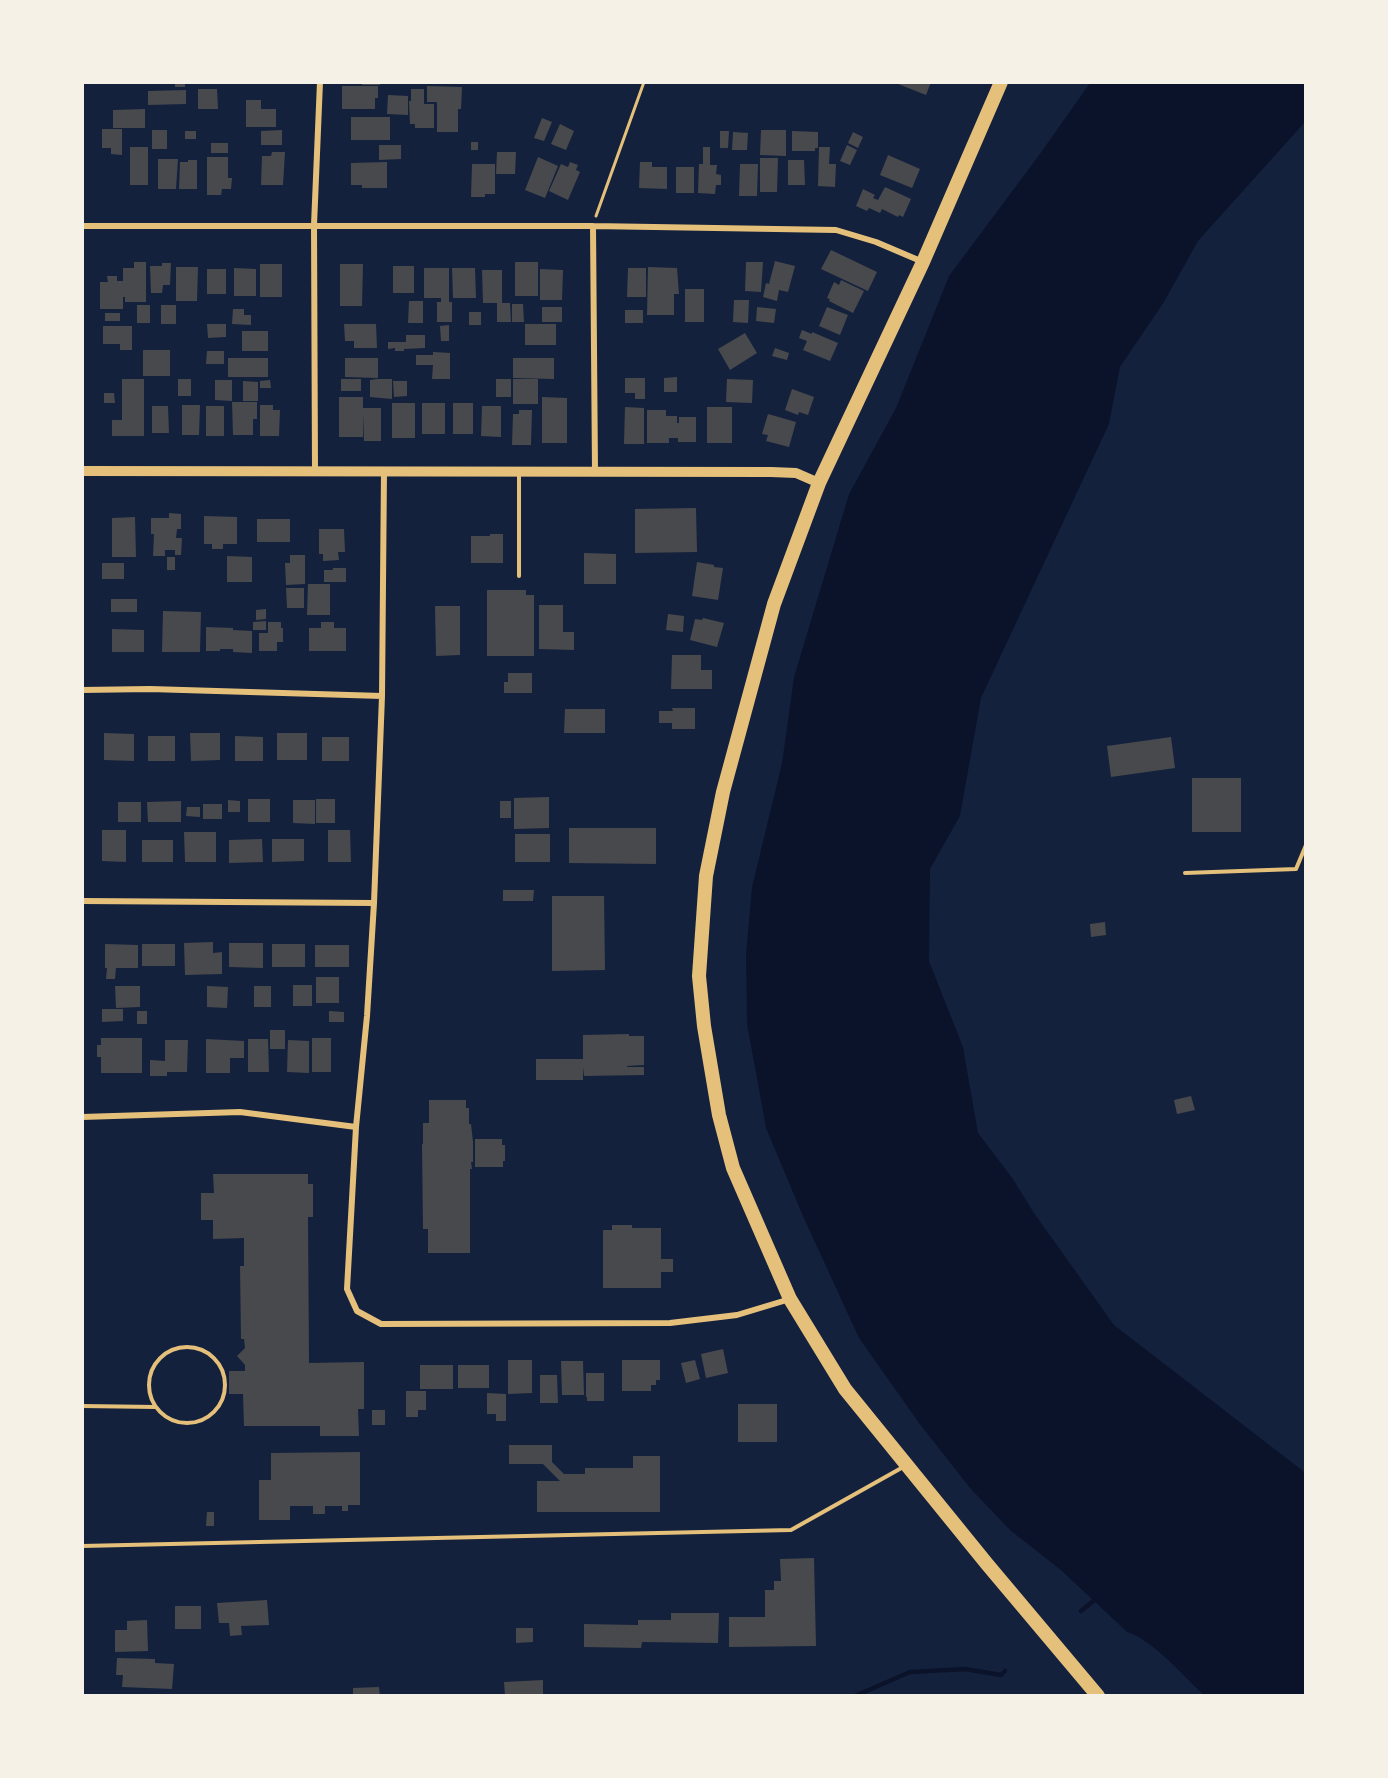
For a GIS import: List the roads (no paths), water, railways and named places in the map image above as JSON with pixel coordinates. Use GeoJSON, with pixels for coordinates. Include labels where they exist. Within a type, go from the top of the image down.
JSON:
{"type":"FeatureCollection","features":[{"type":"Feature","properties":{"kind":"main road"},"geometry":{"type":"LineString","coordinates":[[1001,82],[923,262],[819,483],[774,604],[723,792],[706,876],[699,976],[704,1026],[719,1115],[731,1161],[790,1299],[844,1389],[905,1466],[1098,1695]]}},
{"type":"Feature","properties":{"kind":"street"},"geometry":{"type":"LineString","coordinates":[[315,472],[314,225],[320,82]]}},
{"type":"Feature","properties":{"kind":"street"},"geometry":{"type":"LineString","coordinates":[[82,226],[593,226],[836,230],[876,242],[923,262]]}},
{"type":"Feature","properties":{"kind":"street"},"geometry":{"type":"LineString","coordinates":[[593,226],[595,471]]}},
{"type":"Feature","properties":{"kind":"street"},"geometry":{"type":"LineString","coordinates":[[82,471],[789,472],[819,483]]}},
{"type":"Feature","properties":{"kind":"street"},"geometry":{"type":"LineString","coordinates":[[384,471],[382,696],[374,903],[367,1016],[356,1127],[347,1288],[357,1311],[381,1324],[670,1323],[737,1316],[790,1299]]}},
{"type":"Feature","properties":{"kind":"street"},"geometry":{"type":"LineString","coordinates":[[82,690],[382,696]]}},
{"type":"Feature","properties":{"kind":"street"},"geometry":{"type":"LineString","coordinates":[[82,901],[374,903]]}},
{"type":"Feature","properties":{"kind":"street"},"geometry":{"type":"LineString","coordinates":[[82,1117],[240,1112],[356,1127]]}},
{"type":"Feature","properties":{"kind":"lane"},"geometry":{"type":"LineString","coordinates":[[519,471],[519,576]]}},
{"type":"Feature","properties":{"kind":"lane"},"geometry":{"type":"LineString","coordinates":[[1185,873],[1296,869],[1305,845]]}},
{"type":"Feature","properties":{"kind":"lane"},"geometry":{"type":"LineString","coordinates":[[82,1406],[156,1407],[164,1416],[176,1422],[189,1424],[201,1421],[221,1404],[225,1392],[225,1379],[221,1367],[203,1350],[191,1347],[179,1348],[167,1353],[155,1366],[149,1384],[150,1396],[156,1407]]}},
{"type":"Feature","properties":{"kind":"lane"},"geometry":{"type":"LineString","coordinates":[[82,1546],[791,1530],[905,1466]]}},
{"type":"Feature","properties":{"kind":"water"},"geometry":{"type":"Polygon","coordinates":[[[1090,83],[1305,83],[1305,122],[1198,241],[1164,302],[1120,367],[1109,424],[981,698],[960,816],[930,869],[929,961],[963,1047],[978,1133],[1013,1179],[1034,1213],[1114,1325],[1303,1471],[1305,1475],[1305,1695],[1204,1695],[1158,1651],[1137,1636],[1127,1632],[1062,1571],[1010,1530],[970,1488],[919,1423],[859,1338],[802,1214],[766,1128],[747,1024],[746,954],[752,887],[782,763],[794,677],[849,494],[896,408],[949,276],[1090,83]]]}},
{"type":"Feature","properties":{"kind":"waterway"},"geometry":{"type":"LineString","coordinates":[[1081,1611],[1097,1598]]}},
{"type":"Feature","properties":{"kind":"waterway"},"geometry":{"type":"LineString","coordinates":[[855,1696],[910,1672],[965,1669],[1001,1675],[1005,1671]]}}]}
